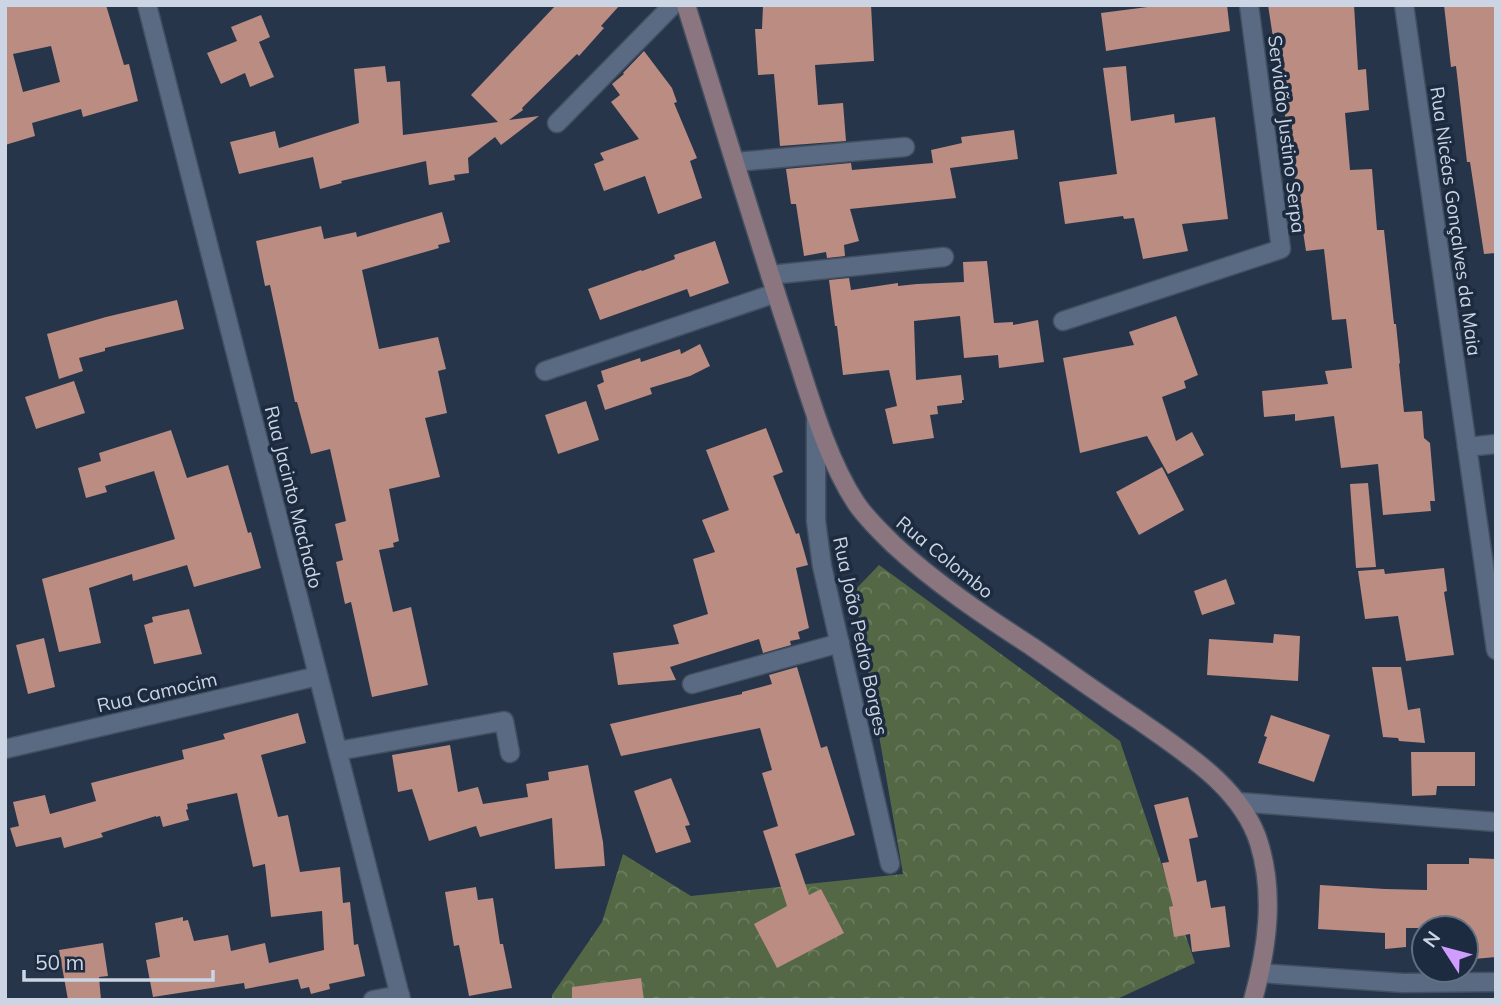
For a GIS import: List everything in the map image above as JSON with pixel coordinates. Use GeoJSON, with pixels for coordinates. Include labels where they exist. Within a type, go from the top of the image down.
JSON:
{"type":"FeatureCollection","features":[{"type":"Feature","properties":{"kind":"street","name":"Rua Jacinto Machado"},"geometry":{"type":"LineString","coordinates":[[147,5],[401,998]]}},
{"type":"Feature","properties":{"kind":"street"},"geometry":{"type":"LineString","coordinates":[[557,123],[673,5]]}},
{"type":"Feature","properties":{"kind":"street","name":"Rua Colombo"},"geometry":{"type":"LineString","coordinates":[[686,5],[816,414],[837,467],[857,504],[907,557],[936,580],[1178,748],[1238,802],[1258,840],[1266,870],[1268,931],[1253,1000]]}},
{"type":"Feature","properties":{"kind":"street","name":"Servidão Justino Serpa"},"geometry":{"type":"LineString","coordinates":[[1063,321],[1281,249],[1249,5]]}},
{"type":"Feature","properties":{"kind":"street","name":"Rua Nicéas Gonçalves da Maia"},"geometry":{"type":"LineString","coordinates":[[1404,5],[1496,650]]}},
{"type":"Feature","properties":{"kind":"street"},"geometry":{"type":"LineString","coordinates":[[735,162],[905,147]]}},
{"type":"Feature","properties":{"kind":"street"},"geometry":{"type":"LineString","coordinates":[[545,371],[773,284],[944,257]]}},
{"type":"Feature","properties":{"kind":"street","name":"Rua João Pedro Borges"},"geometry":{"type":"LineString","coordinates":[[816,414],[816,521],[822,566],[890,864]]}},
{"type":"Feature","properties":{"kind":"street"},"geometry":{"type":"LineString","coordinates":[[1467,447],[1496,444]]}},
{"type":"Feature","properties":{"kind":"street"},"geometry":{"type":"LineString","coordinates":[[692,684],[840,643]]}},
{"type":"Feature","properties":{"kind":"street","name":"Rua Camocim"},"geometry":{"type":"LineString","coordinates":[[5,749],[318,676]]}},
{"type":"Feature","properties":{"kind":"street"},"geometry":{"type":"LineString","coordinates":[[338,751],[504,721],[510,753]]}},
{"type":"Feature","properties":{"kind":"street"},"geometry":{"type":"LineString","coordinates":[[1238,802],[1496,822]]}},
{"type":"Feature","properties":{"kind":"street"},"geometry":{"type":"LineString","coordinates":[[1260,973],[1404,983],[1496,982]]}},
{"type":"Feature","properties":{"kind":"street"},"geometry":{"type":"LineString","coordinates":[[373,1000],[401,998]]}},
{"type":"Feature","properties":{"kind":"green space"},"geometry":{"type":"Polygon","coordinates":[[[879,565],[1120,741],[1195,963],[1115,1000],[552,1000],[552,995],[602,922],[623,854],[691,896],[903,874],[854,591],[879,565]]]}},
{"type":"Feature","properties":{"kind":"building"},"geometry":{"type":"Polygon","coordinates":[[[5,5],[106,5],[124,65],[129,64],[138,101],[83,117],[81,109],[32,123],[35,136],[5,145],[5,5]],[[51,46],[13,54],[23,92],[60,82],[51,46]]]}},
{"type":"Feature","properties":{"kind":"building"},"geometry":{"type":"Polygon","coordinates":[[[556,5],[620,5],[579,56],[577,54],[522,108],[523,110],[509,120],[539,116],[501,145],[495,137],[468,158],[469,173],[454,175],[455,180],[429,185],[426,161],[341,181],[342,183],[320,189],[313,157],[239,174],[230,142],[275,131],[279,148],[359,123],[354,69],[385,66],[387,82],[400,81],[403,135],[498,122],[471,95],[556,5]]]}},
{"type":"Feature","properties":{"kind":"building"},"geometry":{"type":"Polygon","coordinates":[[[763,5],[871,5],[874,61],[815,65],[818,105],[843,103],[846,141],[780,146],[774,74],[758,75],[755,29],[762,29],[763,5]]]}},
{"type":"Feature","properties":{"kind":"building"},"geometry":{"type":"Polygon","coordinates":[[[1163,5],[1227,5],[1230,31],[1106,51],[1101,13],[1163,5]]]}},
{"type":"Feature","properties":{"kind":"building"},"geometry":{"type":"Polygon","coordinates":[[[1268,5],[1354,5],[1358,70],[1366,69],[1369,110],[1345,113],[1350,170],[1372,169],[1377,230],[1384,230],[1404,412],[1422,411],[1424,438],[1430,443],[1435,501],[1430,501],[1431,511],[1383,515],[1378,464],[1341,468],[1334,416],[1295,421],[1295,414],[1264,417],[1262,391],[1328,384],[1325,371],[1352,368],[1346,319],[1332,320],[1324,249],[1306,251],[1268,5]]]}},
{"type":"Feature","properties":{"kind":"building"},"geometry":{"type":"Polygon","coordinates":[[[1444,5],[1496,5],[1496,253],[1484,254],[1470,162],[1467,162],[1456,66],[1451,67],[1444,5]]]}},
{"type":"Feature","properties":{"kind":"building"},"geometry":{"type":"Polygon","coordinates":[[[261,15],[270,37],[259,42],[274,77],[250,87],[245,73],[221,84],[207,53],[237,41],[231,27],[261,15]]]}},
{"type":"Feature","properties":{"kind":"building"},"geometry":{"type":"Polygon","coordinates":[[[644,51],[672,88],[677,102],[674,103],[697,158],[690,161],[702,198],[658,214],[645,176],[604,191],[594,164],[604,160],[600,153],[639,139],[611,102],[620,95],[612,84],[644,51]]]}},
{"type":"Feature","properties":{"kind":"building"},"geometry":{"type":"Polygon","coordinates":[[[1126,66],[1131,121],[1174,114],[1175,123],[1215,117],[1228,219],[1182,224],[1188,251],[1143,259],[1134,218],[1124,219],[1123,216],[1065,224],[1059,182],[1117,174],[1103,68],[1126,66]]]}},
{"type":"Feature","properties":{"kind":"building"},"geometry":{"type":"Polygon","coordinates":[[[1014,130],[1018,159],[950,168],[956,198],[850,209],[859,241],[844,245],[845,256],[827,258],[826,252],[804,256],[796,204],[791,204],[786,169],[851,163],[852,170],[933,163],[931,150],[962,143],[961,137],[1014,130]]]}},
{"type":"Feature","properties":{"kind":"building"},"geometry":{"type":"Polygon","coordinates":[[[442,212],[450,242],[438,245],[439,248],[362,270],[379,349],[438,337],[446,369],[438,371],[447,413],[425,418],[440,477],[389,489],[399,541],[393,543],[394,547],[379,550],[393,612],[411,607],[428,685],[372,697],[351,602],[345,604],[336,562],[343,560],[335,524],[346,521],[330,449],[311,454],[295,402],[270,285],[265,286],[256,241],[321,226],[324,239],[356,232],[357,237],[442,212]]]}},
{"type":"Feature","properties":{"kind":"building"},"geometry":{"type":"Polygon","coordinates":[[[715,241],[729,283],[690,297],[687,289],[600,320],[588,289],[675,259],[674,255],[715,241]]]}},
{"type":"Feature","properties":{"kind":"building"},"geometry":{"type":"Polygon","coordinates":[[[987,261],[994,323],[1013,322],[1013,325],[1038,320],[1044,362],[999,368],[998,355],[964,358],[960,316],[914,321],[916,380],[961,375],[964,400],[962,403],[937,406],[938,414],[930,415],[934,438],[893,444],[885,409],[897,406],[889,370],[843,375],[829,280],[849,278],[851,290],[898,283],[898,286],[964,282],[963,262],[987,261]]]}},
{"type":"Feature","properties":{"kind":"building"},"geometry":{"type":"Polygon","coordinates":[[[177,300],[184,329],[105,348],[105,351],[79,358],[83,371],[59,379],[47,334],[177,300]]]}},
{"type":"Feature","properties":{"kind":"building"},"geometry":{"type":"Polygon","coordinates":[[[1176,316],[1198,375],[1184,381],[1186,388],[1162,397],[1176,441],[1192,432],[1204,455],[1168,474],[1147,436],[1080,453],[1063,358],[1134,345],[1129,332],[1176,316]]]}},
{"type":"Feature","properties":{"kind":"building"},"geometry":{"type":"Polygon","coordinates":[[[700,344],[710,366],[690,376],[650,388],[652,394],[605,410],[597,385],[604,382],[601,371],[680,349],[681,354],[700,344]]]}},
{"type":"Feature","properties":{"kind":"building"},"geometry":{"type":"Polygon","coordinates":[[[74,381],[85,413],[36,429],[25,397],[74,381]]]}},
{"type":"Feature","properties":{"kind":"building"},"geometry":{"type":"Polygon","coordinates":[[[586,401],[599,440],[558,454],[545,415],[586,401]]]}},
{"type":"Feature","properties":{"kind":"building"},"geometry":{"type":"Polygon","coordinates":[[[766,428],[783,472],[773,476],[796,534],[799,533],[808,565],[796,568],[809,628],[798,632],[800,639],[790,641],[791,645],[763,653],[759,639],[670,667],[676,680],[618,685],[613,653],[679,644],[673,625],[708,614],[693,559],[715,552],[702,520],[729,510],[706,450],[766,428]]]}},
{"type":"Feature","properties":{"kind":"building"},"geometry":{"type":"Polygon","coordinates":[[[171,430],[187,478],[228,465],[261,568],[194,587],[187,565],[133,581],[132,574],[89,588],[101,643],[59,652],[42,579],[175,539],[154,471],[105,486],[107,492],[86,498],[78,468],[101,461],[99,453],[171,430]]]}},
{"type":"Feature","properties":{"kind":"building"},"geometry":{"type":"Polygon","coordinates":[[[1162,467],[1184,510],[1139,535],[1116,492],[1162,467]]]}},
{"type":"Feature","properties":{"kind":"building"},"geometry":{"type":"Polygon","coordinates":[[[1368,483],[1376,567],[1356,568],[1350,484],[1368,483]]]}},
{"type":"Feature","properties":{"kind":"building"},"geometry":{"type":"Polygon","coordinates":[[[1444,568],[1447,591],[1444,592],[1454,655],[1406,661],[1398,616],[1365,619],[1358,571],[1384,569],[1385,574],[1444,568]]]}},
{"type":"Feature","properties":{"kind":"building"},"geometry":{"type":"Polygon","coordinates":[[[1226,579],[1235,604],[1202,615],[1194,591],[1226,579]]]}},
{"type":"Feature","properties":{"kind":"building"},"geometry":{"type":"Polygon","coordinates":[[[189,609],[202,654],[154,664],[144,625],[153,622],[152,617],[189,609]]]}},
{"type":"Feature","properties":{"kind":"building"},"geometry":{"type":"Polygon","coordinates":[[[1274,634],[1300,636],[1298,681],[1207,675],[1209,639],[1273,643],[1274,634]]]}},
{"type":"Feature","properties":{"kind":"building"},"geometry":{"type":"Polygon","coordinates":[[[44,638],[55,687],[28,694],[16,645],[44,638]]]}},
{"type":"Feature","properties":{"kind":"building"},"geometry":{"type":"Polygon","coordinates":[[[797,667],[821,748],[827,746],[855,835],[795,854],[809,895],[821,889],[844,933],[777,968],[754,924],[787,906],[763,831],[778,826],[762,773],[772,770],[760,728],[621,756],[610,724],[742,694],[772,684],[769,675],[797,667]]]}},
{"type":"Feature","properties":{"kind":"building"},"geometry":{"type":"Polygon","coordinates":[[[1372,667],[1401,667],[1408,710],[1420,708],[1425,743],[1383,737],[1372,667]]]}},
{"type":"Feature","properties":{"kind":"building"},"geometry":{"type":"Polygon","coordinates":[[[298,713],[306,743],[261,755],[278,817],[288,815],[300,872],[340,867],[343,903],[350,902],[354,945],[358,944],[365,976],[329,984],[330,989],[311,994],[309,987],[301,989],[298,979],[245,989],[244,983],[153,997],[146,960],[160,957],[155,923],[183,917],[183,921],[188,920],[194,941],[228,935],[231,951],[265,943],[269,963],[324,950],[322,911],[271,917],[265,864],[253,867],[237,793],[187,804],[189,820],[163,827],[160,816],[156,816],[101,833],[103,837],[64,848],[61,837],[16,847],[10,828],[19,826],[13,802],[45,795],[50,814],[96,801],[91,783],[184,759],[182,750],[225,739],[223,734],[298,713]]]}},
{"type":"Feature","properties":{"kind":"building"},"geometry":{"type":"Polygon","coordinates":[[[1271,715],[1330,735],[1314,782],[1258,763],[1271,715]]]}},
{"type":"Feature","properties":{"kind":"building"},"geometry":{"type":"Polygon","coordinates":[[[450,745],[458,792],[478,787],[483,804],[528,797],[526,784],[549,780],[548,772],[588,765],[605,866],[555,869],[552,818],[480,837],[476,826],[429,841],[412,789],[398,792],[392,755],[450,745]]]}},
{"type":"Feature","properties":{"kind":"building"},"geometry":{"type":"Polygon","coordinates":[[[1411,752],[1475,752],[1475,786],[1437,786],[1436,795],[1412,796],[1411,752]]]}},
{"type":"Feature","properties":{"kind":"building"},"geometry":{"type":"Polygon","coordinates":[[[671,778],[690,825],[685,826],[691,842],[656,853],[634,791],[671,778]]]}},
{"type":"Feature","properties":{"kind":"building"},"geometry":{"type":"Polygon","coordinates":[[[1188,797],[1198,837],[1189,839],[1197,882],[1206,880],[1211,908],[1225,906],[1230,947],[1192,952],[1190,934],[1174,937],[1169,907],[1173,906],[1162,863],[1169,862],[1154,805],[1188,797]]]}},
{"type":"Feature","properties":{"kind":"building"},"geometry":{"type":"Polygon","coordinates":[[[1469,858],[1496,859],[1496,957],[1480,958],[1480,914],[1410,914],[1410,928],[1406,928],[1406,947],[1385,949],[1385,933],[1318,929],[1320,885],[1427,890],[1427,864],[1469,864],[1469,858]]]}},
{"type":"Feature","properties":{"kind":"building"},"geometry":{"type":"Polygon","coordinates":[[[476,887],[478,900],[493,898],[500,944],[503,944],[512,988],[469,996],[459,945],[454,946],[445,892],[476,887]]]}},
{"type":"Feature","properties":{"kind":"building"},"geometry":{"type":"Polygon","coordinates":[[[103,943],[108,976],[99,977],[101,1000],[68,1000],[59,950],[103,943]]]}},
{"type":"Feature","properties":{"kind":"building"},"geometry":{"type":"Polygon","coordinates":[[[641,978],[644,1000],[572,1000],[572,987],[641,978]]]}}]}
